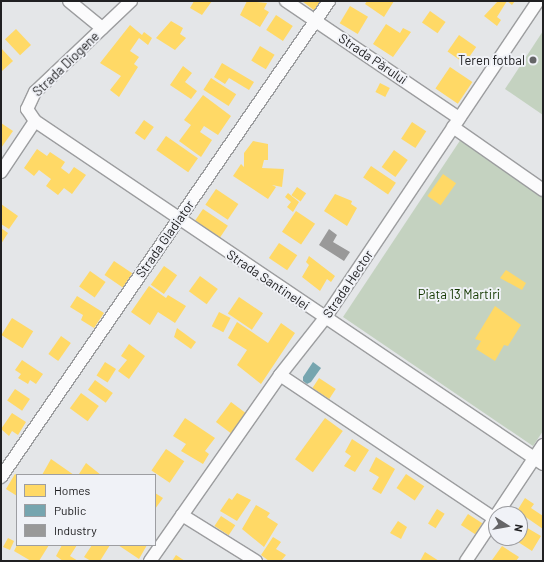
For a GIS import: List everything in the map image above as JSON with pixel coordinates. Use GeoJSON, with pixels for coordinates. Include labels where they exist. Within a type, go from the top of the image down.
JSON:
{"type":"FeatureCollection","features":[{"type":"Feature","properties":{"kind":"street","name":"Strada Diogene"},"geometry":{"type":"LineString","coordinates":[[69,1],[102,28]]}},
{"type":"Feature","properties":{"kind":"street","name":"Strada Diogene"},"geometry":{"type":"LineString","coordinates":[[35,121],[27,109],[35,92],[131,1]]}},
{"type":"Feature","properties":{"kind":"street","name":"Strada Părului"},"geometry":{"type":"LineString","coordinates":[[286,1],[456,122]]}},
{"type":"Feature","properties":{"kind":"street","name":"Strada Gladiator"},"geometry":{"type":"LineString","coordinates":[[1,477],[329,1]]}},
{"type":"Feature","properties":{"kind":"street","name":"Strada Hector"},"geometry":{"type":"LineString","coordinates":[[150,561],[280,375],[325,318],[538,1]]}},
{"type":"Feature","properties":{"kind":"street"},"geometry":{"type":"LineString","coordinates":[[1,172],[35,121]]}},
{"type":"Feature","properties":{"kind":"street","name":"Strada Santinelei"},"geometry":{"type":"LineString","coordinates":[[35,121],[178,220],[539,461]]}},
{"type":"Feature","properties":{"kind":"street"},"geometry":{"type":"LineString","coordinates":[[456,122],[543,190]]}},
{"type":"Feature","properties":{"kind":"street"},"geometry":{"type":"LineString","coordinates":[[280,375],[488,511]]}},
{"type":"Feature","properties":{"kind":"street"},"geometry":{"type":"LineString","coordinates":[[504,506],[539,461],[543,446]]}},
{"type":"Feature","properties":{"kind":"street"},"geometry":{"type":"LineString","coordinates":[[182,515],[256,561]]}},
{"type":"Feature","properties":{"kind":"street"},"geometry":{"type":"LineString","coordinates":[[466,561],[488,528]]}},
{"type":"Feature","properties":{"kind":"green space","name":"Teren fotbal"},"geometry":{"type":"Polygon","coordinates":[[[543,31],[543,115],[505,89],[543,31]]]}},
{"type":"Feature","properties":{"kind":"green space","name":"Piața 13 Martiri"},"geometry":{"type":"Polygon","coordinates":[[[461,139],[543,196],[543,431],[533,446],[343,317],[461,139]]]}},
{"type":"Feature","properties":{"kind":"building: Homes"},"geometry":{"type":"Polygon","coordinates":[[[194,1],[212,1],[202,15],[190,8],[194,1]]]}},
{"type":"Feature","properties":{"kind":"building: Homes"},"geometry":{"type":"Polygon","coordinates":[[[247,1],[267,3],[264,9],[269,12],[260,27],[240,15],[247,1]]]}},
{"type":"Feature","properties":{"kind":"building: Homes"},"geometry":{"type":"Polygon","coordinates":[[[302,1],[323,1],[315,11],[302,1]]]}},
{"type":"Feature","properties":{"kind":"building: Homes"},"geometry":{"type":"Polygon","coordinates":[[[367,1],[394,1],[384,17],[365,4],[367,1]]]}},
{"type":"Feature","properties":{"kind":"building: Homes"},"geometry":{"type":"Polygon","coordinates":[[[498,1],[507,1],[497,17],[501,20],[497,26],[484,16],[498,1]]]}},
{"type":"Feature","properties":{"kind":"building: Homes"},"geometry":{"type":"Polygon","coordinates":[[[507,1],[515,1],[512,5],[507,1]]]}},
{"type":"Feature","properties":{"kind":"building: Homes"},"geometry":{"type":"Polygon","coordinates":[[[350,6],[368,17],[358,34],[340,23],[350,6]]]}},
{"type":"Feature","properties":{"kind":"building: Homes"},"geometry":{"type":"Polygon","coordinates":[[[430,11],[446,22],[438,33],[422,22],[430,11]]]}},
{"type":"Feature","properties":{"kind":"building: Homes"},"geometry":{"type":"Polygon","coordinates":[[[276,15],[293,26],[283,41],[266,30],[276,15]]]}},
{"type":"Feature","properties":{"kind":"building: Homes"},"geometry":{"type":"Polygon","coordinates":[[[171,21],[183,28],[180,34],[186,38],[175,50],[156,38],[171,21]]]}},
{"type":"Feature","properties":{"kind":"building: Homes"},"geometry":{"type":"Polygon","coordinates":[[[386,24],[400,33],[403,28],[411,32],[393,57],[373,44],[386,24]]]}},
{"type":"Feature","properties":{"kind":"building: Homes"},"geometry":{"type":"Polygon","coordinates":[[[130,25],[142,35],[144,32],[152,38],[148,45],[139,38],[130,51],[139,57],[134,64],[138,67],[119,97],[110,90],[121,76],[100,63],[130,25]]]}},
{"type":"Feature","properties":{"kind":"building: Homes"},"geometry":{"type":"Polygon","coordinates":[[[16,29],[31,45],[20,55],[5,39],[16,29]]]}},
{"type":"Feature","properties":{"kind":"building: Homes"},"geometry":{"type":"Polygon","coordinates":[[[459,35],[476,47],[465,63],[448,51],[459,35]]]}},
{"type":"Feature","properties":{"kind":"building: Homes"},"geometry":{"type":"Polygon","coordinates":[[[260,46],[275,55],[266,69],[251,61],[260,46]]]}},
{"type":"Feature","properties":{"kind":"building: Homes"},"geometry":{"type":"Polygon","coordinates":[[[1,48],[13,61],[2,71],[1,70],[1,48]]]}},
{"type":"Feature","properties":{"kind":"building: Homes"},"geometry":{"type":"Polygon","coordinates":[[[222,63],[254,82],[249,90],[229,78],[225,84],[214,77],[222,63]]]}},
{"type":"Feature","properties":{"kind":"building: Homes"},"geometry":{"type":"Polygon","coordinates":[[[183,66],[192,73],[185,82],[197,91],[191,99],[170,85],[183,66]]]}},
{"type":"Feature","properties":{"kind":"building: Homes"},"geometry":{"type":"Polygon","coordinates":[[[450,67],[472,82],[458,104],[435,89],[450,67]]]}},
{"type":"Feature","properties":{"kind":"building: Homes"},"geometry":{"type":"Polygon","coordinates":[[[211,78],[236,94],[229,106],[203,90],[211,78]]]}},
{"type":"Feature","properties":{"kind":"building: Homes"},"geometry":{"type":"Polygon","coordinates":[[[380,83],[390,88],[385,97],[375,92],[380,83]]]}},
{"type":"Feature","properties":{"kind":"building: Homes"},"geometry":{"type":"Polygon","coordinates":[[[203,95],[231,116],[218,135],[204,126],[200,132],[212,140],[201,157],[179,141],[191,125],[184,120],[203,95]]]}},
{"type":"Feature","properties":{"kind":"building: Homes"},"geometry":{"type":"Polygon","coordinates":[[[144,120],[154,127],[145,140],[135,133],[144,120]]]}},
{"type":"Feature","properties":{"kind":"building: Homes"},"geometry":{"type":"Polygon","coordinates":[[[412,122],[426,131],[415,148],[401,139],[412,122]]]}},
{"type":"Feature","properties":{"kind":"building: Homes"},"geometry":{"type":"Polygon","coordinates":[[[1,123],[13,131],[1,148],[1,123]]]}},
{"type":"Feature","properties":{"kind":"building: Homes"},"geometry":{"type":"Polygon","coordinates":[[[166,136],[198,158],[188,172],[156,150],[166,136]]]}},
{"type":"Feature","properties":{"kind":"building: Homes"},"geometry":{"type":"Polygon","coordinates":[[[253,141],[268,144],[268,160],[264,160],[262,168],[284,169],[282,187],[272,185],[276,187],[268,199],[233,176],[241,164],[244,167],[244,153],[253,141]]]}},
{"type":"Feature","properties":{"kind":"building: Homes"},"geometry":{"type":"Polygon","coordinates":[[[37,149],[47,156],[50,152],[65,162],[61,168],[69,174],[74,167],[86,175],[72,194],[64,188],[58,195],[46,186],[51,179],[39,170],[34,176],[24,168],[37,149]]]}},
{"type":"Feature","properties":{"kind":"building: Homes"},"geometry":{"type":"Polygon","coordinates":[[[394,150],[408,160],[395,177],[382,167],[394,150]]]}},
{"type":"Feature","properties":{"kind":"building: Homes"},"geometry":{"type":"Polygon","coordinates":[[[371,166],[396,183],[388,194],[363,178],[371,166]]]}},
{"type":"Feature","properties":{"kind":"building: Homes"},"geometry":{"type":"Polygon","coordinates":[[[443,174],[456,183],[441,205],[428,196],[443,174]]]}},
{"type":"Feature","properties":{"kind":"building: Homes"},"geometry":{"type":"Polygon","coordinates":[[[297,187],[306,193],[301,201],[291,195],[297,187]]]}},
{"type":"Feature","properties":{"kind":"building: Homes"},"geometry":{"type":"Polygon","coordinates":[[[216,189],[238,204],[228,220],[205,205],[216,189]]]}},
{"type":"Feature","properties":{"kind":"building: Homes"},"geometry":{"type":"Polygon","coordinates":[[[288,193],[299,202],[293,212],[287,207],[291,202],[285,197],[288,193]]]}},
{"type":"Feature","properties":{"kind":"building: Homes"},"geometry":{"type":"Polygon","coordinates":[[[335,194],[352,201],[351,204],[357,208],[347,226],[324,211],[335,194]]]}},
{"type":"Feature","properties":{"kind":"building: Homes"},"geometry":{"type":"Polygon","coordinates":[[[1,204],[18,216],[9,229],[1,224],[1,204]]]}},
{"type":"Feature","properties":{"kind":"building: Homes"},"geometry":{"type":"Polygon","coordinates":[[[203,209],[228,226],[220,237],[195,221],[203,209]]]}},
{"type":"Feature","properties":{"kind":"building: Homes"},"geometry":{"type":"Polygon","coordinates":[[[296,211],[315,224],[301,245],[282,232],[296,211]]]}},
{"type":"Feature","properties":{"kind":"building: Homes"},"geometry":{"type":"Polygon","coordinates":[[[1,228],[8,233],[1,244],[1,228]]]}},
{"type":"Feature","properties":{"kind":"building: Homes"},"geometry":{"type":"Polygon","coordinates":[[[279,243],[297,255],[287,270],[269,258],[279,243]]]}},
{"type":"Feature","properties":{"kind":"building: Homes"},"geometry":{"type":"Polygon","coordinates":[[[309,256],[335,276],[331,282],[327,279],[320,291],[302,277],[309,265],[306,262],[309,256]]]}},
{"type":"Feature","properties":{"kind":"building: Homes"},"geometry":{"type":"Polygon","coordinates":[[[114,261],[132,273],[123,287],[104,275],[114,261]]]}},
{"type":"Feature","properties":{"kind":"building: Homes"},"geometry":{"type":"Polygon","coordinates":[[[164,266],[177,275],[164,294],[151,285],[164,266]]]}},
{"type":"Feature","properties":{"kind":"building: Homes"},"geometry":{"type":"Polygon","coordinates":[[[506,270],[526,283],[522,290],[500,278],[506,270]]]}},
{"type":"Feature","properties":{"kind":"building: Homes"},"geometry":{"type":"Polygon","coordinates":[[[90,271],[106,282],[95,297],[79,287],[90,271]]]}},
{"type":"Feature","properties":{"kind":"building: Homes"},"geometry":{"type":"Polygon","coordinates":[[[200,276],[218,289],[207,304],[189,291],[200,276]]]}},
{"type":"Feature","properties":{"kind":"building: Homes"},"geometry":{"type":"Polygon","coordinates":[[[149,286],[166,298],[168,295],[186,306],[175,323],[158,312],[150,325],[131,312],[149,286]]]}},
{"type":"Feature","properties":{"kind":"building: Homes"},"geometry":{"type":"Polygon","coordinates":[[[77,296],[104,313],[94,328],[81,320],[83,315],[70,307],[77,296]]]}},
{"type":"Feature","properties":{"kind":"building: Homes"},"geometry":{"type":"Polygon","coordinates":[[[239,297],[263,313],[252,330],[228,314],[239,297]]]}},
{"type":"Feature","properties":{"kind":"building: Homes"},"geometry":{"type":"Polygon","coordinates":[[[495,306],[521,325],[508,346],[504,345],[495,361],[476,349],[481,341],[475,339],[495,306]]]}},
{"type":"Feature","properties":{"kind":"building: Homes"},"geometry":{"type":"Polygon","coordinates":[[[219,312],[231,318],[223,332],[212,326],[219,312]]]}},
{"type":"Feature","properties":{"kind":"building: Homes"},"geometry":{"type":"Polygon","coordinates":[[[12,318],[33,331],[23,348],[1,335],[12,318]]]}},
{"type":"Feature","properties":{"kind":"building: Homes"},"geometry":{"type":"Polygon","coordinates":[[[237,322],[268,343],[281,323],[295,333],[261,384],[237,365],[247,350],[228,338],[237,322]]]}},
{"type":"Feature","properties":{"kind":"building: Homes"},"geometry":{"type":"Polygon","coordinates":[[[177,328],[196,342],[191,349],[174,337],[177,328]]]}},
{"type":"Feature","properties":{"kind":"building: Homes"},"geometry":{"type":"Polygon","coordinates":[[[61,336],[71,343],[58,361],[48,354],[61,336]]]}},
{"type":"Feature","properties":{"kind":"building: Homes"},"geometry":{"type":"Polygon","coordinates":[[[129,344],[145,356],[129,379],[118,371],[127,360],[121,356],[129,344]]]}},
{"type":"Feature","properties":{"kind":"building: Homes"},"geometry":{"type":"Polygon","coordinates":[[[22,360],[43,374],[36,384],[30,380],[28,384],[18,378],[21,374],[15,370],[22,360]]]}},
{"type":"Feature","properties":{"kind":"building: Homes"},"geometry":{"type":"Polygon","coordinates":[[[105,362],[116,369],[108,382],[97,376],[105,362]]]}},
{"type":"Feature","properties":{"kind":"building: Homes"},"geometry":{"type":"Polygon","coordinates":[[[319,378],[336,389],[329,399],[312,388],[319,378]]]}},
{"type":"Feature","properties":{"kind":"building: Homes"},"geometry":{"type":"Polygon","coordinates":[[[95,380],[113,393],[106,403],[88,390],[95,380]]]}},
{"type":"Feature","properties":{"kind":"building: Homes"},"geometry":{"type":"Polygon","coordinates":[[[15,389],[30,399],[22,411],[7,401],[15,389]]]}},
{"type":"Feature","properties":{"kind":"building: Homes"},"geometry":{"type":"Polygon","coordinates":[[[81,393],[99,406],[88,421],[70,408],[81,393]]]}},
{"type":"Feature","properties":{"kind":"building: Homes"},"geometry":{"type":"Polygon","coordinates":[[[231,402],[247,414],[232,434],[216,422],[231,402]]]}},
{"type":"Feature","properties":{"kind":"building: Homes"},"geometry":{"type":"Polygon","coordinates":[[[12,413],[26,422],[18,435],[12,431],[9,436],[1,429],[12,413]]]}},
{"type":"Feature","properties":{"kind":"building: Homes"},"geometry":{"type":"Polygon","coordinates":[[[185,418],[215,438],[205,451],[209,454],[203,464],[181,451],[186,444],[173,436],[185,418]]]}},
{"type":"Feature","properties":{"kind":"building: Homes"},"geometry":{"type":"Polygon","coordinates":[[[325,418],[343,431],[313,472],[295,459],[325,418]]]}},
{"type":"Feature","properties":{"kind":"building: Homes"},"geometry":{"type":"Polygon","coordinates":[[[352,439],[369,450],[355,472],[344,466],[351,456],[345,452],[352,439]]]}},
{"type":"Feature","properties":{"kind":"building: Homes"},"geometry":{"type":"Polygon","coordinates":[[[166,449],[184,461],[170,483],[151,471],[166,449]]]}},
{"type":"Feature","properties":{"kind":"building: Homes"},"geometry":{"type":"Polygon","coordinates":[[[376,457],[395,469],[381,494],[372,489],[379,477],[369,471],[376,457]]]}},
{"type":"Feature","properties":{"kind":"building: Homes"},"geometry":{"type":"Polygon","coordinates":[[[51,459],[73,474],[43,474],[51,459]]]}},
{"type":"Feature","properties":{"kind":"building: Homes"},"geometry":{"type":"Polygon","coordinates":[[[86,463],[100,474],[79,474],[86,463]]]}},
{"type":"Feature","properties":{"kind":"building: Homes"},"geometry":{"type":"Polygon","coordinates":[[[15,474],[16,474],[16,495],[6,489],[15,474]]]}},
{"type":"Feature","properties":{"kind":"building: Homes"},"geometry":{"type":"Polygon","coordinates":[[[406,474],[424,486],[415,500],[396,488],[406,474]]]}},
{"type":"Feature","properties":{"kind":"building: Homes"},"geometry":{"type":"Polygon","coordinates":[[[237,493],[251,500],[237,521],[220,511],[229,498],[232,500],[237,493]]]}},
{"type":"Feature","properties":{"kind":"building: Homes"},"geometry":{"type":"Polygon","coordinates":[[[156,494],[163,498],[156,508],[156,494]]]}},
{"type":"Feature","properties":{"kind":"building: Homes"},"geometry":{"type":"Polygon","coordinates":[[[525,498],[534,504],[531,508],[543,516],[543,529],[528,519],[528,506],[520,506],[525,498]]]}},
{"type":"Feature","properties":{"kind":"building: Homes"},"geometry":{"type":"Polygon","coordinates":[[[256,505],[270,513],[267,517],[278,524],[264,547],[242,529],[256,505]]]}},
{"type":"Feature","properties":{"kind":"building: Homes"},"geometry":{"type":"Polygon","coordinates":[[[437,509],[445,514],[436,528],[428,523],[437,509]]]}},
{"type":"Feature","properties":{"kind":"building: Homes"},"geometry":{"type":"Polygon","coordinates":[[[468,514],[482,523],[475,534],[461,525],[468,514]]]}},
{"type":"Feature","properties":{"kind":"building: Homes"},"geometry":{"type":"Polygon","coordinates":[[[221,516],[235,525],[229,535],[214,526],[221,516]]]}},
{"type":"Feature","properties":{"kind":"building: Homes"},"geometry":{"type":"Polygon","coordinates":[[[398,521],[407,527],[401,539],[390,533],[398,521]]]}},
{"type":"Feature","properties":{"kind":"building: Homes"},"geometry":{"type":"Polygon","coordinates":[[[528,528],[541,536],[532,551],[524,546],[528,546],[528,528]]]}},
{"type":"Feature","properties":{"kind":"building: Homes"},"geometry":{"type":"Polygon","coordinates":[[[273,537],[281,542],[276,549],[286,555],[281,561],[269,561],[261,555],[273,537]]]}},
{"type":"Feature","properties":{"kind":"building: Homes"},"geometry":{"type":"Polygon","coordinates":[[[8,538],[14,541],[10,550],[3,547],[8,538]]]}},
{"type":"Feature","properties":{"kind":"building: Homes"},"geometry":{"type":"Polygon","coordinates":[[[16,546],[48,546],[39,561],[31,561],[14,551],[16,546]]]}},
{"type":"Feature","properties":{"kind":"building: Homes"},"geometry":{"type":"Polygon","coordinates":[[[61,546],[76,546],[70,556],[78,561],[63,561],[56,556],[61,546]]]}},
{"type":"Feature","properties":{"kind":"building: Homes"},"geometry":{"type":"Polygon","coordinates":[[[91,546],[109,546],[100,561],[91,561],[84,557],[91,546]]]}},
{"type":"Feature","properties":{"kind":"building: Homes"},"geometry":{"type":"Polygon","coordinates":[[[120,546],[146,546],[139,559],[120,546]]]}},
{"type":"Feature","properties":{"kind":"building: Homes"},"geometry":{"type":"Polygon","coordinates":[[[502,546],[519,557],[516,561],[492,560],[502,546]]]}},
{"type":"Feature","properties":{"kind":"building: Homes"},"geometry":{"type":"Polygon","coordinates":[[[425,552],[439,561],[420,561],[425,552]]]}},
{"type":"Feature","properties":{"kind":"building: Homes"},"geometry":{"type":"Polygon","coordinates":[[[176,555],[185,561],[172,561],[176,555]]]}},
{"type":"Feature","properties":{"kind":"building: Public"},"geometry":{"type":"Polygon","coordinates":[[[313,362],[321,368],[311,382],[307,384],[303,381],[303,377],[313,362]]]}},
{"type":"Feature","properties":{"kind":"building: Industry"},"geometry":{"type":"Polygon","coordinates":[[[329,229],[337,235],[333,242],[350,252],[344,261],[319,245],[329,229]]]}},
{"type":"Feature","properties":{"kind":"place","name":"Teren fotbal"},"geometry":{"type":"Point","coordinates":[533,60]}}]}
